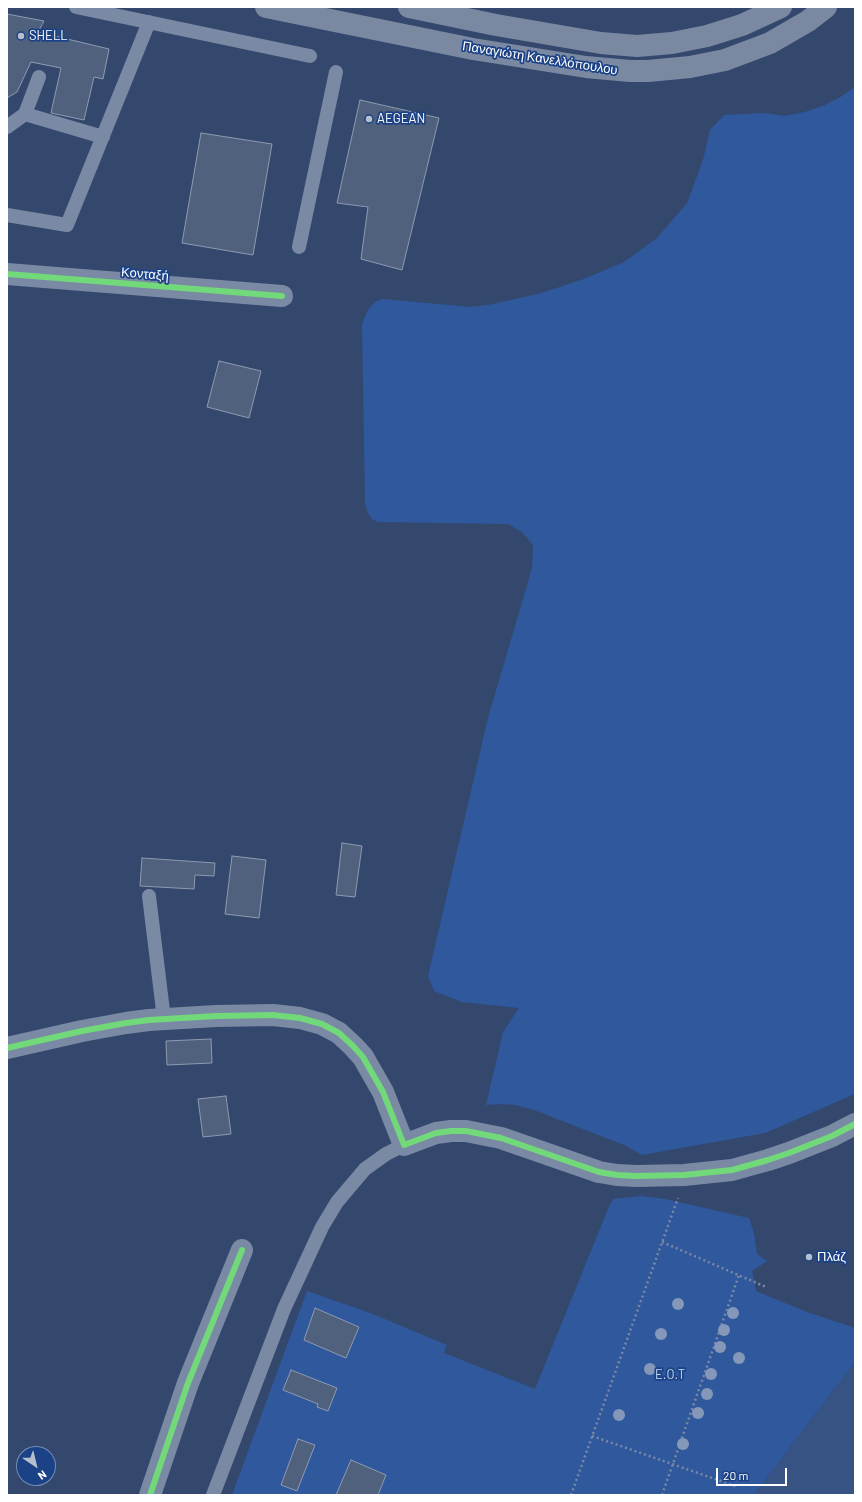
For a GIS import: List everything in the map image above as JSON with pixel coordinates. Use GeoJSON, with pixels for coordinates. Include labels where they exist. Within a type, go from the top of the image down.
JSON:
{"type":"FeatureCollection","features":[{"type":"Feature","properties":{"kind":"main road","name":"Παναγιώτη Κανελλόπουλου"},"geometry":{"type":"LineString","coordinates":[[266,7],[466,48],[542,61],[592,68],[630,71],[690,67],[725,60],[770,43],[796,29],[826,7]]}},
{"type":"Feature","properties":{"kind":"main road","name":"Παναγιώτη Κανελλόπουλου"},"geometry":{"type":"LineString","coordinates":[[409,7],[496,26],[600,43],[637,46],[678,42],[713,35],[742,25],[780,7]]}},
{"type":"Feature","properties":{"kind":"street","name":"Κονταξή"},"geometry":{"type":"LineString","coordinates":[[7,274],[282,296]]}},
{"type":"Feature","properties":{"kind":"street"},"geometry":{"type":"LineString","coordinates":[[7,1048],[126,1023],[164,1019],[273,1015],[312,1021],[332,1028],[350,1043],[368,1064],[383,1092],[404,1145],[436,1133],[451,1130],[466,1131],[516,1143],[599,1172],[636,1176],[690,1174],[732,1170],[809,1146],[855,1124]]}},
{"type":"Feature","properties":{"kind":"street"},"geometry":{"type":"LineString","coordinates":[[150,1495],[188,1383],[242,1250]]}},
{"type":"Feature","properties":{"kind":"lane"},"geometry":{"type":"LineString","coordinates":[[76,7],[310,56]]}},
{"type":"Feature","properties":{"kind":"lane"},"geometry":{"type":"LineString","coordinates":[[7,215],[67,225],[149,22]]}},
{"type":"Feature","properties":{"kind":"lane"},"geometry":{"type":"LineString","coordinates":[[299,247],[336,72]]}},
{"type":"Feature","properties":{"kind":"lane"},"geometry":{"type":"LineString","coordinates":[[7,127],[25,114],[39,77]]}},
{"type":"Feature","properties":{"kind":"lane"},"geometry":{"type":"LineString","coordinates":[[25,114],[103,137]]}},
{"type":"Feature","properties":{"kind":"lane"},"geometry":{"type":"LineString","coordinates":[[149,896],[164,1019]]}},
{"type":"Feature","properties":{"kind":"lane"},"geometry":{"type":"LineString","coordinates":[[213,1495],[284,1309],[322,1227],[342,1196],[365,1169],[386,1154],[404,1145]]}},
{"type":"Feature","properties":{"kind":"path"},"geometry":{"type":"LineString","coordinates":[[571,1495],[662,1242],[677,1202],[690,1174]]}},
{"type":"Feature","properties":{"kind":"path"},"geometry":{"type":"LineString","coordinates":[[662,1242],[766,1287]]}},
{"type":"Feature","properties":{"kind":"path"},"geometry":{"type":"LineString","coordinates":[[662,1495],[739,1275]]}},
{"type":"Feature","properties":{"kind":"path"},"geometry":{"type":"LineString","coordinates":[[592,1436],[738,1486]]}},
{"type":"Feature","properties":{"kind":"green space"},"geometry":{"type":"Polygon","coordinates":[[[855,87],[855,1094],[765,1133],[642,1155],[624,1145],[534,1110],[515,1105],[486,1105],[503,1032],[519,1008],[462,1002],[434,991],[428,976],[488,718],[532,568],[533,545],[522,532],[508,524],[378,522],[372,519],[365,504],[362,324],[368,310],[375,302],[382,299],[470,307],[488,305],[542,293],[581,280],[624,262],[657,238],[687,203],[703,160],[710,130],[724,115],[765,113],[784,116],[805,112],[823,106],[839,98],[855,87]]]}},
{"type":"Feature","properties":{"kind":"green space","name":"E.O.T"},"geometry":{"type":"Polygon","coordinates":[[[641,1196],[665,1199],[749,1218],[754,1233],[757,1254],[767,1261],[752,1271],[756,1291],[807,1312],[855,1328],[855,1362],[755,1495],[232,1495],[307,1291],[373,1314],[447,1345],[444,1353],[535,1389],[610,1204],[614,1199],[641,1196]]]}},
{"type":"Feature","properties":{"kind":"shaded area"},"geometry":{"type":"Polygon","coordinates":[[[855,1362],[855,1495],[755,1495],[759,1488],[855,1362]]]}},
{"type":"Feature","properties":{"kind":"building"},"geometry":{"type":"Polygon","coordinates":[[[7,14],[44,21],[38,32],[109,49],[103,79],[94,77],[84,120],[51,113],[61,68],[31,62],[17,92],[7,98],[7,14]]]}},
{"type":"Feature","properties":{"kind":"building"},"geometry":{"type":"Polygon","coordinates":[[[360,100],[439,118],[402,270],[361,259],[368,207],[337,203],[360,100]]]}},
{"type":"Feature","properties":{"kind":"building"},"geometry":{"type":"Polygon","coordinates":[[[201,133],[272,144],[253,255],[182,243],[201,133]]]}},
{"type":"Feature","properties":{"kind":"building"},"geometry":{"type":"Polygon","coordinates":[[[219,361],[261,371],[249,418],[207,407],[219,361]]]}},
{"type":"Feature","properties":{"kind":"building"},"geometry":{"type":"Polygon","coordinates":[[[342,843],[362,846],[355,897],[336,895],[342,843]]]}},
{"type":"Feature","properties":{"kind":"building"},"geometry":{"type":"Polygon","coordinates":[[[232,856],[266,860],[259,918],[225,914],[232,856]]]}},
{"type":"Feature","properties":{"kind":"building"},"geometry":{"type":"Polygon","coordinates":[[[142,858],[215,863],[214,876],[195,875],[194,889],[140,886],[142,858]]]}},
{"type":"Feature","properties":{"kind":"building"},"geometry":{"type":"Polygon","coordinates":[[[211,1039],[212,1063],[167,1065],[166,1041],[211,1039]]]}},
{"type":"Feature","properties":{"kind":"building"},"geometry":{"type":"Polygon","coordinates":[[[226,1096],[231,1134],[203,1137],[198,1099],[226,1096]]]}},
{"type":"Feature","properties":{"kind":"building"},"geometry":{"type":"Polygon","coordinates":[[[315,1308],[359,1327],[346,1358],[304,1340],[315,1308]]]}},
{"type":"Feature","properties":{"kind":"building"},"geometry":{"type":"Polygon","coordinates":[[[291,1370],[337,1388],[328,1411],[317,1407],[318,1404],[283,1390],[291,1370]]]}},
{"type":"Feature","properties":{"kind":"building"},"geometry":{"type":"Polygon","coordinates":[[[298,1439],[315,1445],[297,1491],[281,1485],[298,1439]]]}},
{"type":"Feature","properties":{"kind":"building"},"geometry":{"type":"Polygon","coordinates":[[[351,1460],[386,1475],[378,1495],[336,1495],[351,1460]]]}},
{"type":"Feature","properties":{"kind":"cycle path"},"geometry":{"type":"LineString","coordinates":[[7,274],[282,296]]}},
{"type":"Feature","properties":{"kind":"cycle path"},"geometry":{"type":"LineString","coordinates":[[7,1048],[82,1031],[149,1020],[216,1016],[273,1015],[300,1018],[322,1024],[339,1033],[363,1057],[383,1092],[404,1145],[436,1133],[466,1131],[501,1138],[599,1172],[617,1175],[684,1175],[732,1170],[789,1153],[832,1136],[855,1124]]}},
{"type":"Feature","properties":{"kind":"cycle path"},"geometry":{"type":"LineString","coordinates":[[150,1495],[188,1383],[242,1250]]}},
{"type":"Feature","properties":{"kind":"place","name":"SHELL"},"geometry":{"type":"Point","coordinates":[21,36]}},
{"type":"Feature","properties":{"kind":"place","name":"AEGEAN"},"geometry":{"type":"Point","coordinates":[369,119]}},
{"type":"Feature","properties":{"kind":"place","name":"Πλάζ"},"geometry":{"type":"Point","coordinates":[809,1257]}}]}
